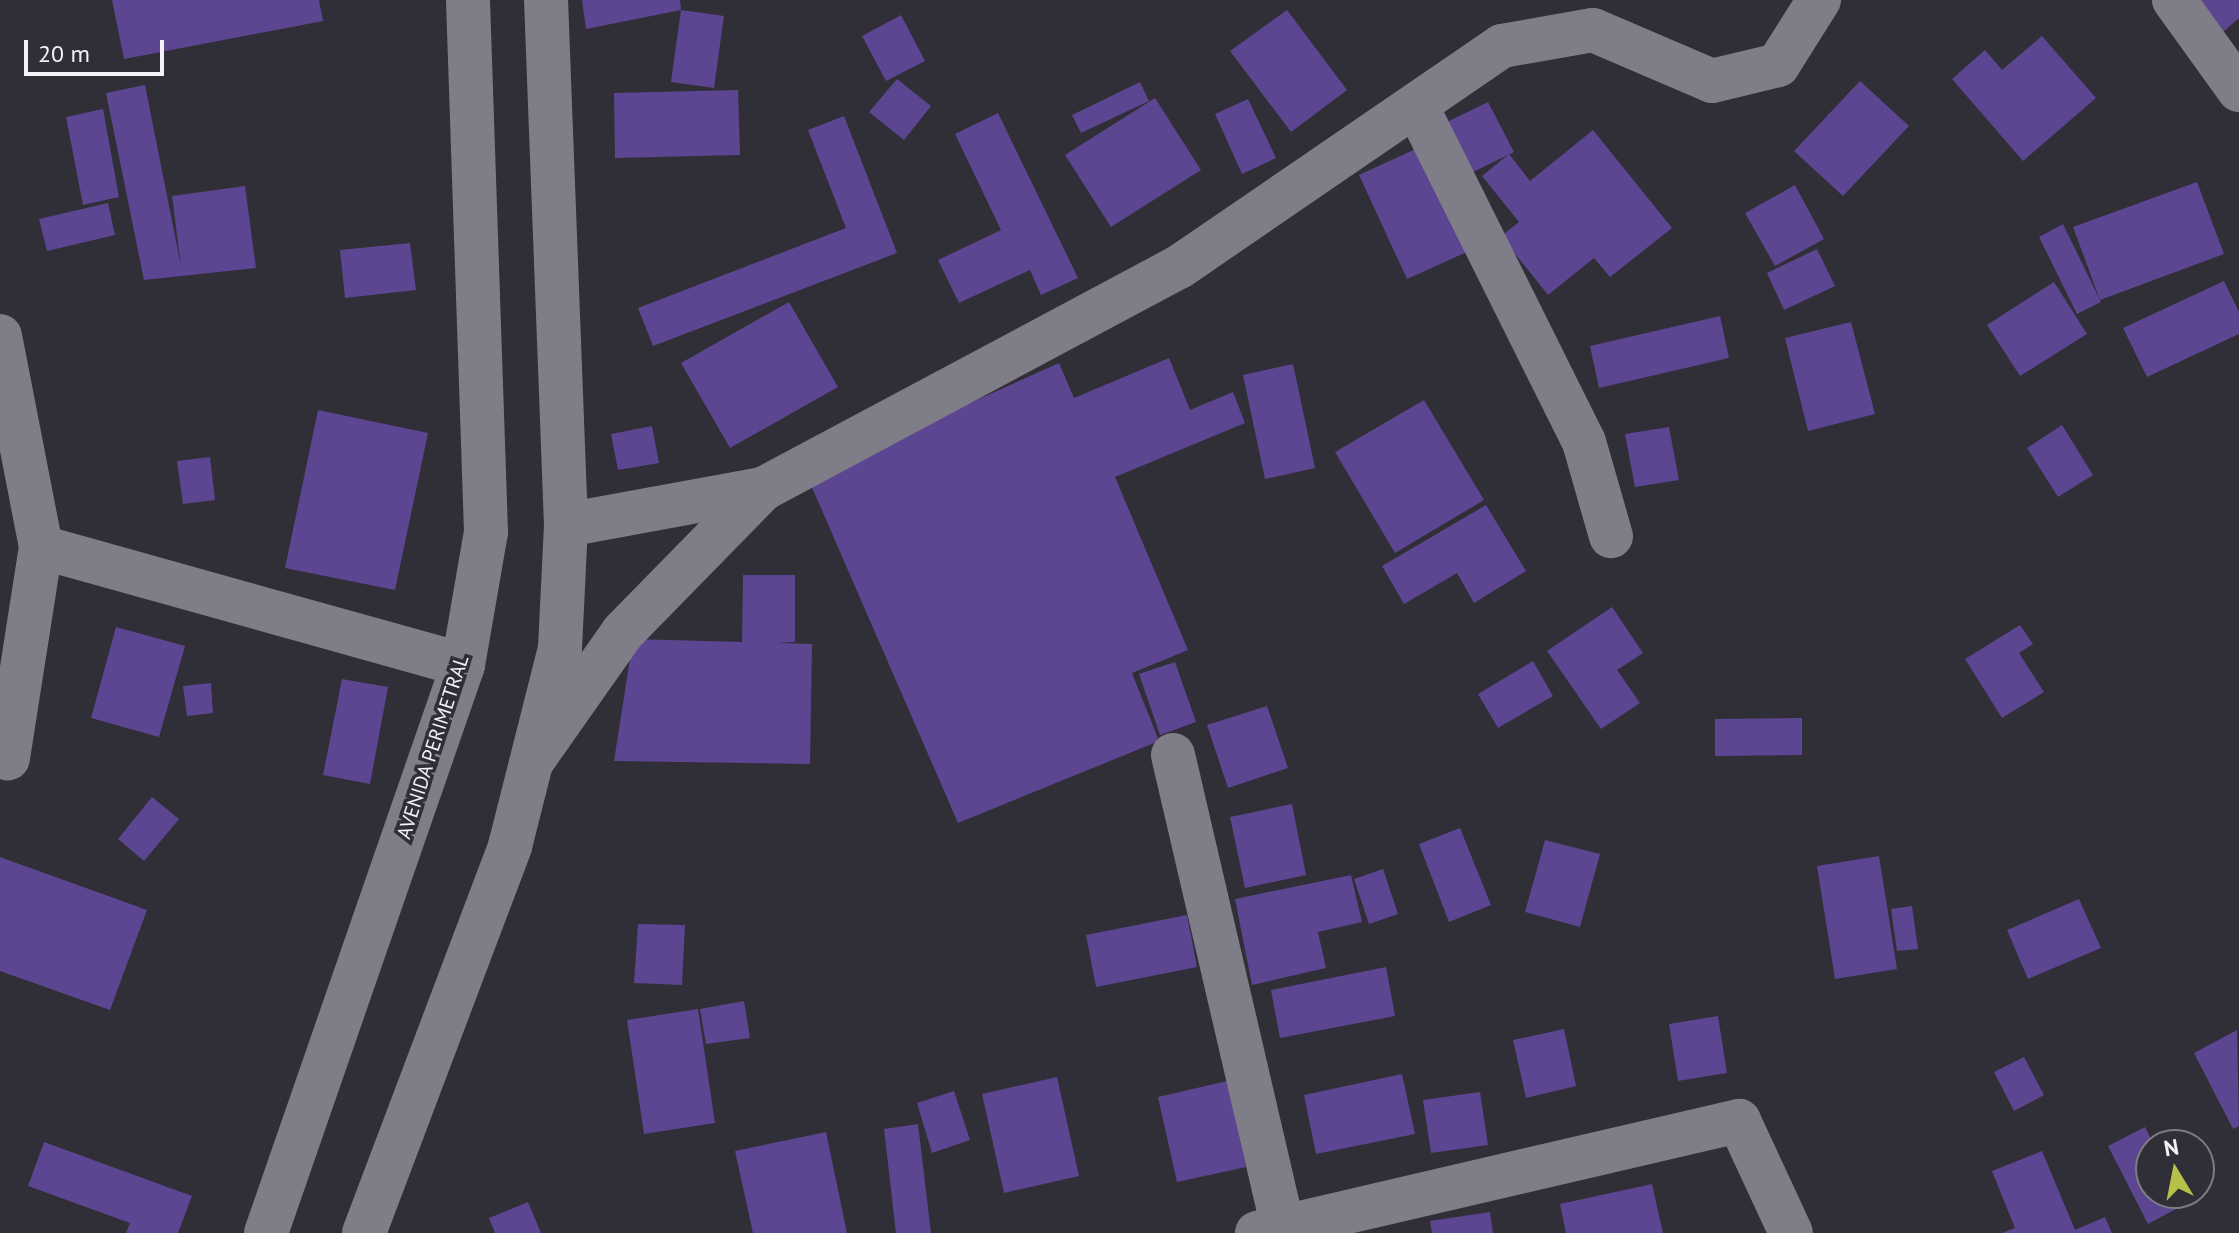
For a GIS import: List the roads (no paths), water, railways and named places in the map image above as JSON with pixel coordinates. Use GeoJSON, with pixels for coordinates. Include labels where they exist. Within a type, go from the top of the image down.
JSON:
{"type":"FeatureCollection","features":[{"type":"Feature","properties":{"kind":"street","name":"AVENIDA PERIMETRAL"},"geometry":{"type":"LineString","coordinates":[[266,1233],[463,665],[486,532],[468,0]]}},
{"type":"Feature","properties":{"kind":"street"},"geometry":{"type":"LineString","coordinates":[[364,1233],[510,846],[560,648],[566,525],[546,0]]}},
{"type":"Feature","properties":{"kind":"street"},"geometry":{"type":"LineString","coordinates":[[530,765],[623,632],[763,489],[1179,267],[1502,46],[1593,30],[1712,81],[1778,65],[1819,0]]}},
{"type":"Feature","properties":{"kind":"street"},"geometry":{"type":"LineString","coordinates":[[2174,0],[2239,90]]}},
{"type":"Feature","properties":{"kind":"street"},"geometry":{"type":"LineString","coordinates":[[1417,107],[1584,442],[1611,536]]}},
{"type":"Feature","properties":{"kind":"street"},"geometry":{"type":"LineString","coordinates":[[0,336],[41,547],[8,758]]}},
{"type":"Feature","properties":{"kind":"street"},"geometry":{"type":"LineString","coordinates":[[566,525],[763,489]]}},
{"type":"Feature","properties":{"kind":"street"},"geometry":{"type":"LineString","coordinates":[[41,547],[463,665]]}},
{"type":"Feature","properties":{"kind":"street"},"geometry":{"type":"LineString","coordinates":[[1173,755],[1270,1231],[1739,1121],[1791,1233]]}}]}
